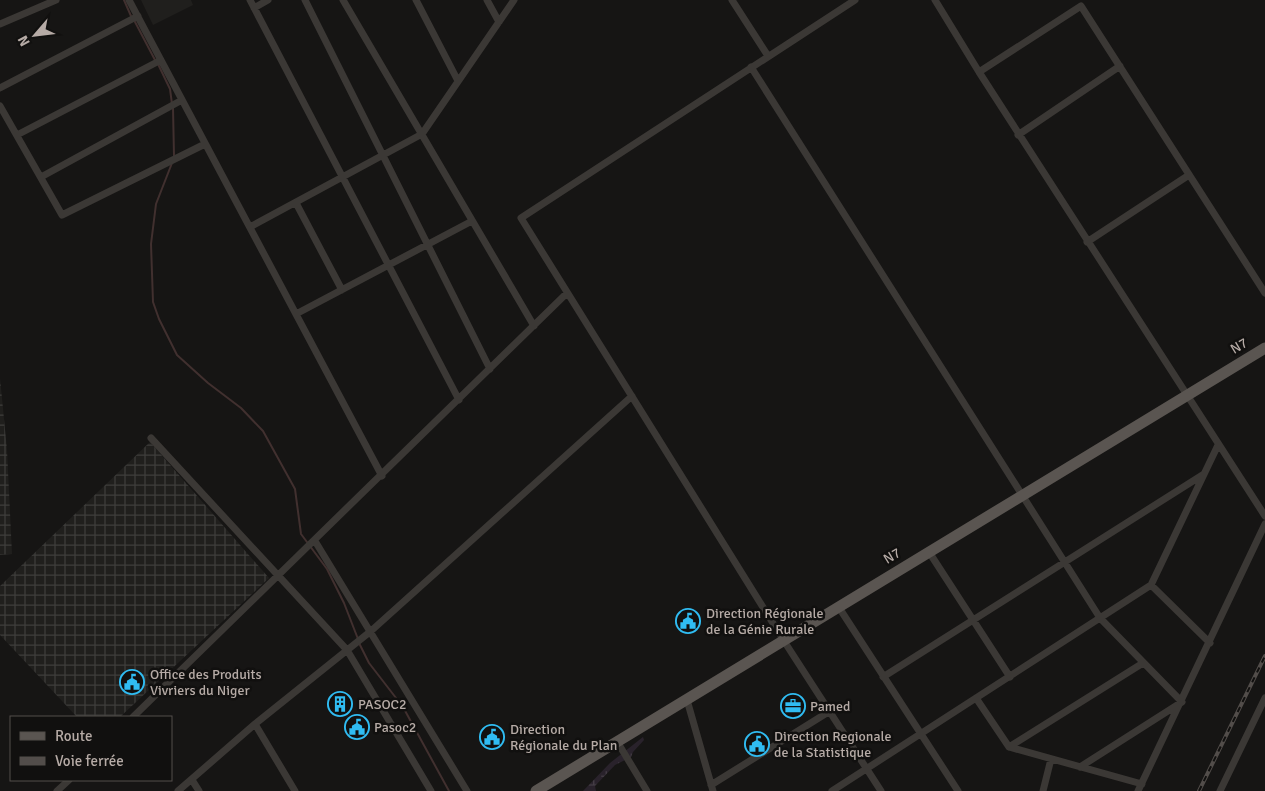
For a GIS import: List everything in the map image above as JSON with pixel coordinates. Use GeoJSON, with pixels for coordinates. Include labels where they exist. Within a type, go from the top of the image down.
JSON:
{"type":"FeatureCollection","features":[{"type":"Feature","properties":{"kind":"main road","name":"N7"},"geometry":{"type":"LineString","coordinates":[[536,791],[618,743],[838,606],[1265,348]]}},
{"type":"Feature","properties":{"kind":"street"},"geometry":{"type":"LineString","coordinates":[[0,24],[56,0]]}},
{"type":"Feature","properties":{"kind":"street"},"geometry":{"type":"LineString","coordinates":[[129,0],[382,476]]}},
{"type":"Feature","properties":{"kind":"street"},"geometry":{"type":"LineString","coordinates":[[250,0],[459,400]]}},
{"type":"Feature","properties":{"kind":"street"},"geometry":{"type":"LineString","coordinates":[[254,8],[268,0]]}},
{"type":"Feature","properties":{"kind":"street"},"geometry":{"type":"LineString","coordinates":[[306,0],[490,369]]}},
{"type":"Feature","properties":{"kind":"street"},"geometry":{"type":"LineString","coordinates":[[343,0],[534,326]]}},
{"type":"Feature","properties":{"kind":"street"},"geometry":{"type":"LineString","coordinates":[[416,0],[458,81]]}},
{"type":"Feature","properties":{"kind":"street"},"geometry":{"type":"LineString","coordinates":[[487,0],[499,22]]}},
{"type":"Feature","properties":{"kind":"street"},"geometry":{"type":"LineString","coordinates":[[250,227],[422,134],[514,0]]}},
{"type":"Feature","properties":{"kind":"street"},"geometry":{"type":"LineString","coordinates":[[732,0],[768,56]]}},
{"type":"Feature","properties":{"kind":"street"},"geometry":{"type":"LineString","coordinates":[[855,0],[520,218],[784,641],[881,791]]}},
{"type":"Feature","properties":{"kind":"street"},"geometry":{"type":"LineString","coordinates":[[935,0],[1018,135],[1265,516]]}},
{"type":"Feature","properties":{"kind":"street"},"geometry":{"type":"LineString","coordinates":[[978,72],[1081,6],[1265,293]]}},
{"type":"Feature","properties":{"kind":"street"},"geometry":{"type":"LineString","coordinates":[[0,88],[138,16]]}},
{"type":"Feature","properties":{"kind":"street"},"geometry":{"type":"LineString","coordinates":[[16,135],[161,60]]}},
{"type":"Feature","properties":{"kind":"street"},"geometry":{"type":"LineString","coordinates":[[1018,135],[1120,66]]}},
{"type":"Feature","properties":{"kind":"street"},"geometry":{"type":"LineString","coordinates":[[751,67],[1100,618],[1182,702]]}},
{"type":"Feature","properties":{"kind":"street"},"geometry":{"type":"LineString","coordinates":[[41,178],[182,100]]}},
{"type":"Feature","properties":{"kind":"street"},"geometry":{"type":"LineString","coordinates":[[0,106],[62,215],[206,144]]}},
{"type":"Feature","properties":{"kind":"street"},"geometry":{"type":"LineString","coordinates":[[1087,242],[1189,174]]}},
{"type":"Feature","properties":{"kind":"street"},"geometry":{"type":"LineString","coordinates":[[296,203],[342,290]]}},
{"type":"Feature","properties":{"kind":"street"},"geometry":{"type":"LineString","coordinates":[[296,314],[472,221]]}},
{"type":"Feature","properties":{"kind":"street"},"geometry":{"type":"LineString","coordinates":[[134,716],[568,293]]}},
{"type":"Feature","properties":{"kind":"street"},"geometry":{"type":"LineString","coordinates":[[178,791],[255,724],[371,631],[632,396]]}},
{"type":"Feature","properties":{"kind":"street"},"geometry":{"type":"LineString","coordinates":[[151,438],[280,575],[347,650],[431,791]]}},
{"type":"Feature","properties":{"kind":"street"},"geometry":{"type":"LineString","coordinates":[[832,791],[1151,585],[1218,445]]}},
{"type":"Feature","properties":{"kind":"street"},"geometry":{"type":"LineString","coordinates":[[883,677],[1204,474]]}},
{"type":"Feature","properties":{"kind":"street"},"geometry":{"type":"LineString","coordinates":[[1138,791],[1182,702],[1265,524]]}},
{"type":"Feature","properties":{"kind":"street"},"geometry":{"type":"LineString","coordinates":[[315,541],[467,791]]}},
{"type":"Feature","properties":{"kind":"street"},"geometry":{"type":"LineString","coordinates":[[929,552],[1010,676]]}},
{"type":"Feature","properties":{"kind":"street"},"geometry":{"type":"LineString","coordinates":[[1151,585],[1210,643]]}},
{"type":"Feature","properties":{"kind":"street"},"geometry":{"type":"LineString","coordinates":[[838,606],[958,791]]}},
{"type":"Feature","properties":{"kind":"street"},"geometry":{"type":"LineString","coordinates":[[1009,747],[1144,663]]}},
{"type":"Feature","properties":{"kind":"street"},"geometry":{"type":"LineString","coordinates":[[976,698],[1009,747],[1142,784]]}},
{"type":"Feature","properties":{"kind":"street"},"geometry":{"type":"LineString","coordinates":[[1220,791],[1265,698]]}},
{"type":"Feature","properties":{"kind":"street"},"geometry":{"type":"LineString","coordinates":[[688,700],[712,788],[830,711]]}},
{"type":"Feature","properties":{"kind":"street"},"geometry":{"type":"LineString","coordinates":[[1080,767],[1182,702]]}},
{"type":"Feature","properties":{"kind":"street"},"geometry":{"type":"LineString","coordinates":[[255,724],[295,791]]}},
{"type":"Feature","properties":{"kind":"street"},"geometry":{"type":"LineString","coordinates":[[618,743],[647,791]]}},
{"type":"Feature","properties":{"kind":"street"},"geometry":{"type":"LineString","coordinates":[[1043,791],[1051,759]]}},
{"type":"Feature","properties":{"kind":"street"},"geometry":{"type":"LineString","coordinates":[[192,780],[199,791]]}},
{"type":"Feature","properties":{"kind":"street"},"geometry":{"type":"LineString","coordinates":[[57,791],[68,781]]}},
{"type":"Feature","properties":{"kind":"shaded area"},"geometry":{"type":"Polygon","coordinates":[[[141,0],[191,0],[193,5],[153,25],[141,0]]]}},
{"type":"Feature","properties":{"kind":"shaded area"},"geometry":{"type":"Polygon","coordinates":[[[0,378],[7,450],[12,554],[0,555],[0,378]]]}},
{"type":"Feature","properties":{"kind":"shaded area"},"geometry":{"type":"Polygon","coordinates":[[[150,442],[269,578],[121,716],[76,716],[0,635],[0,586],[150,442]]]}},
{"type":"Feature","properties":{"kind":"green space"},"geometry":{"type":"Polygon","coordinates":[[[643,737],[644,740],[631,757],[615,765],[595,786],[596,791],[583,791],[610,763],[643,737]]]}},
{"type":"Feature","properties":{"kind":"waterway"},"geometry":{"type":"LineString","coordinates":[[124,0],[131,16]]}},
{"type":"Feature","properties":{"kind":"waterway"},"geometry":{"type":"LineString","coordinates":[[134,20],[155,60]]}},
{"type":"Feature","properties":{"kind":"waterway"},"geometry":{"type":"LineString","coordinates":[[158,64],[170,89],[172,104]]}},
{"type":"Feature","properties":{"kind":"waterway"},"geometry":{"type":"LineString","coordinates":[[173,108],[174,156]]}},
{"type":"Feature","properties":{"kind":"waterway"},"geometry":{"type":"LineString","coordinates":[[172,163],[156,204],[151,244],[153,302],[159,319],[177,355],[208,383],[241,408],[263,431],[295,489],[301,534],[327,569],[344,603],[358,639]]}},
{"type":"Feature","properties":{"kind":"waterway"},"geometry":{"type":"LineString","coordinates":[[359,643],[369,663],[403,707],[449,791]]}},
{"type":"Feature","properties":{"kind":"railway"},"geometry":{"type":"LineString","coordinates":[[1199,791],[1265,656]]}},
{"type":"Feature","properties":{"kind":"place","name":"Direction Régionale de la Génie Rurale"},"geometry":{"type":"Point","coordinates":[688,621]}},
{"type":"Feature","properties":{"kind":"place","name":"Office des Produits Vivriers du Niger"},"geometry":{"type":"Point","coordinates":[132,682]}},
{"type":"Feature","properties":{"kind":"place","name":"PASOC2"},"geometry":{"type":"Point","coordinates":[340,704]}},
{"type":"Feature","properties":{"kind":"place","name":"Pamed"},"geometry":{"type":"Point","coordinates":[793,706]}},
{"type":"Feature","properties":{"kind":"place","name":"Pasoc2"},"geometry":{"type":"Point","coordinates":[357,727]}},
{"type":"Feature","properties":{"kind":"place","name":"Direction Régionale du Plan"},"geometry":{"type":"Point","coordinates":[492,737]}},
{"type":"Feature","properties":{"kind":"place","name":"Direction Regionale de la Statistique"},"geometry":{"type":"Point","coordinates":[757,744]}}]}
